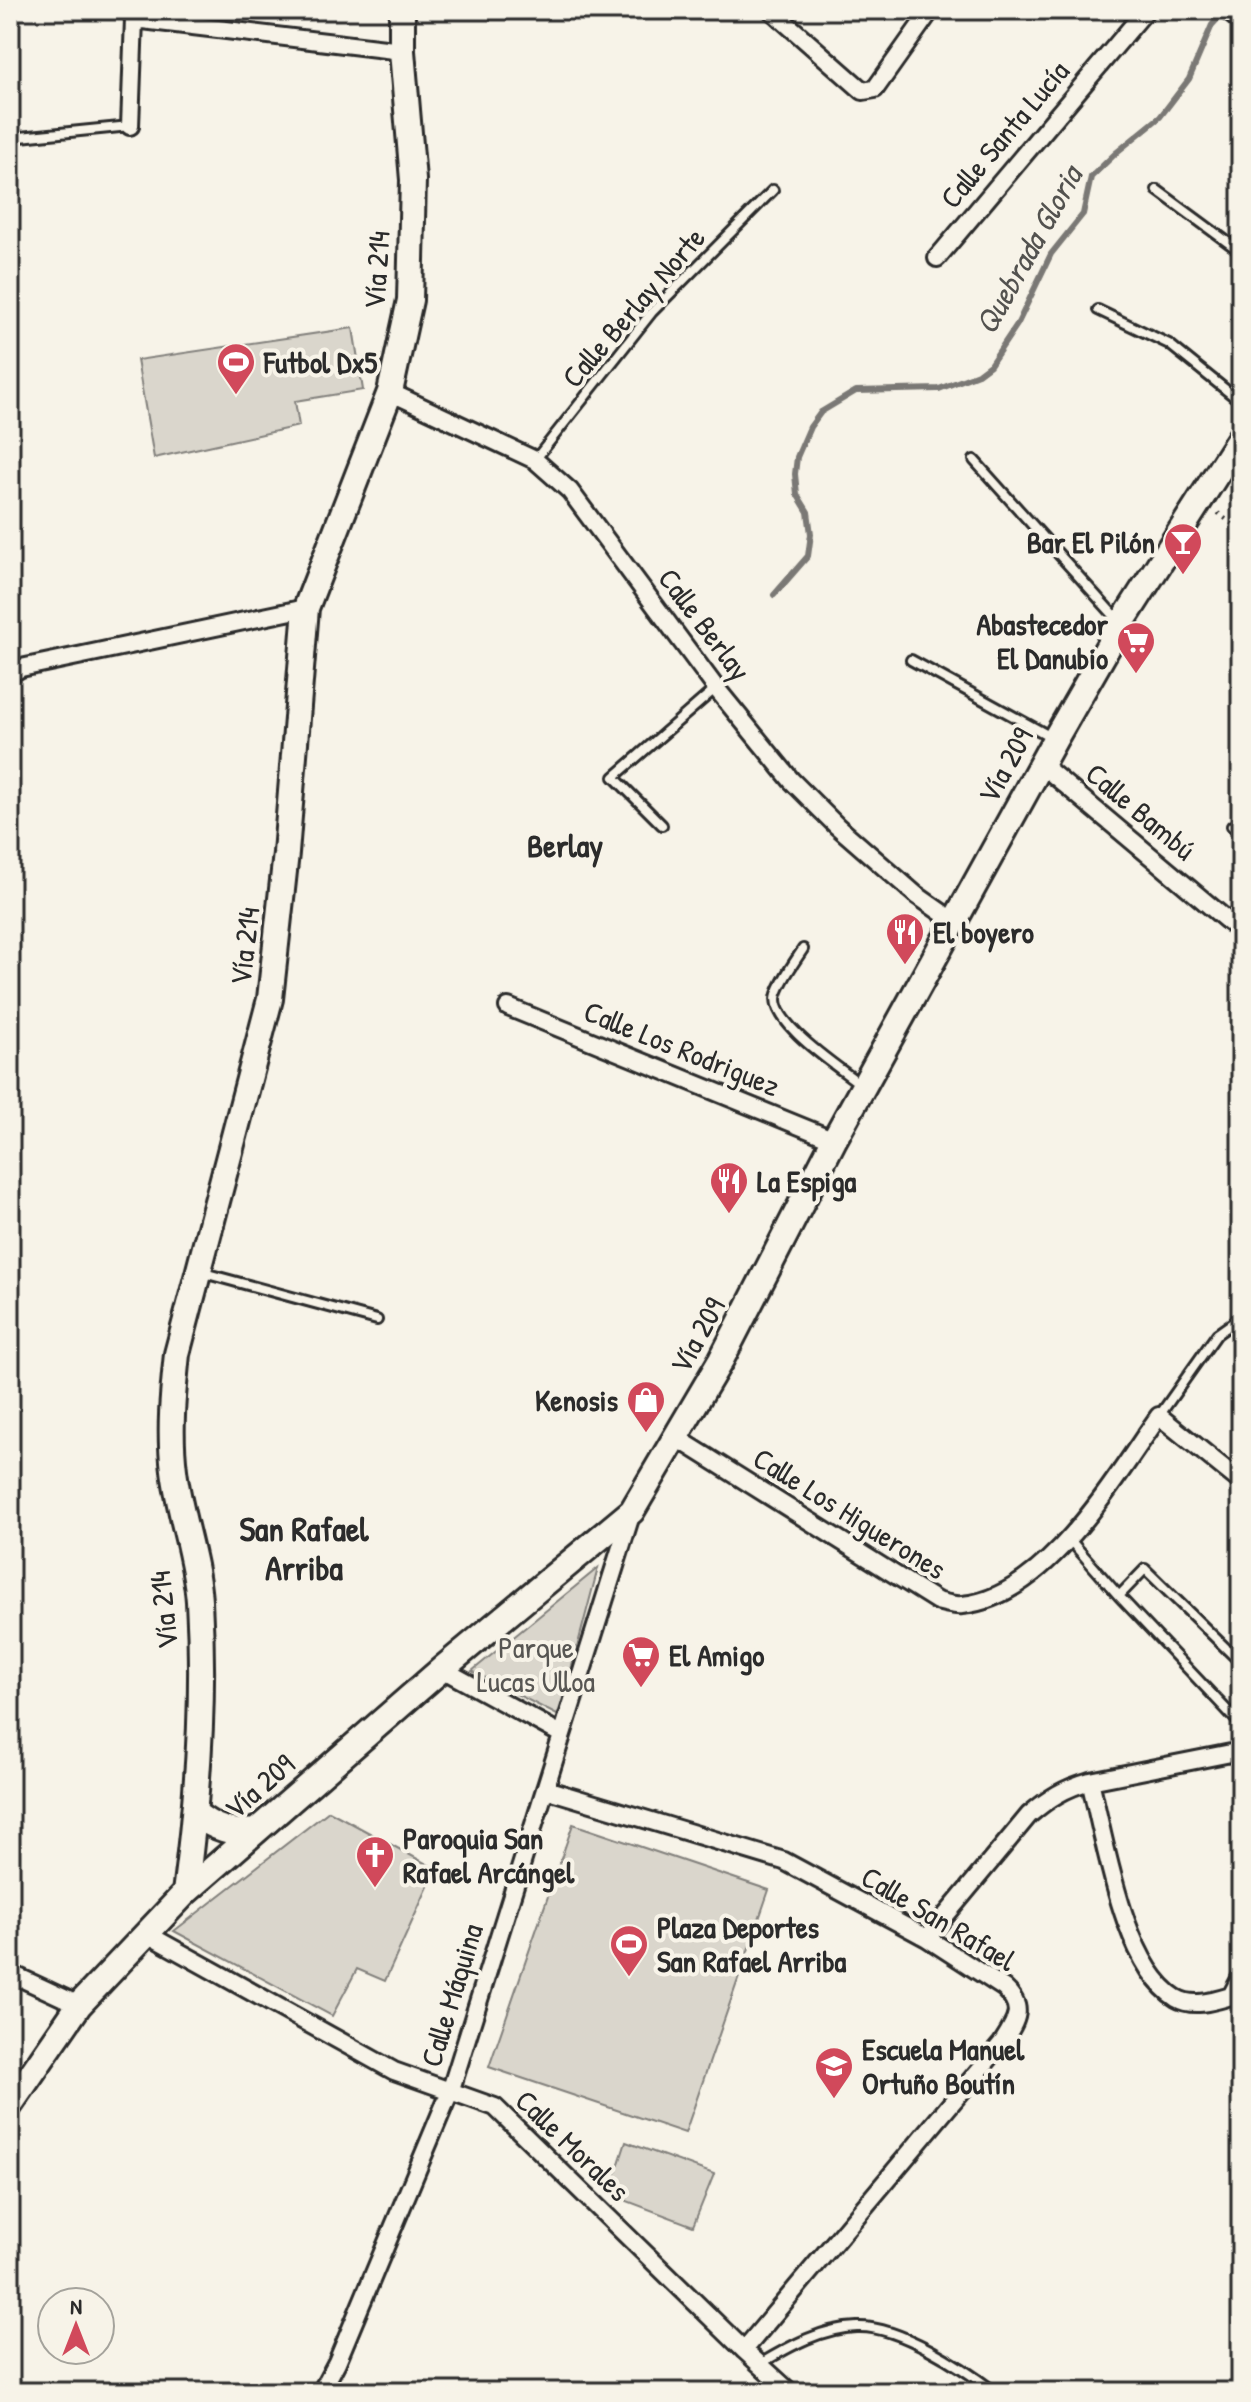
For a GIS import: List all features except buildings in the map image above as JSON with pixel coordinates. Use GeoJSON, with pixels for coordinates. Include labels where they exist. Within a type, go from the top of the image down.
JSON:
{"type":"FeatureCollection","features":[{"type":"Feature","properties":{"kind":"main road","name":"Vía 214"},"geometry":{"type":"LineString","coordinates":[[185,1893],[195,1813],[202,1699],[199,1598],[174,1469],[172,1411],[177,1354],[270,999],[286,853],[306,608],[390,392],[410,300],[413,180],[402,51],[402,10]]}},
{"type":"Feature","properties":{"kind":"main road","name":"Vía 209"},"geometry":{"type":"LineString","coordinates":[[10,2105],[79,2005],[185,1893],[442,1669],[632,1511],[721,1360],[834,1140],[1055,739],[1121,624],[1241,436]]}},
{"type":"Feature","properties":{"kind":"main road"},"geometry":{"type":"LineString","coordinates":[[195,1813],[217,1828],[230,1832],[256,1831]]}},
{"type":"Feature","properties":{"kind":"street"},"geometry":{"type":"LineString","coordinates":[[771,10],[863,91],[869,92],[875,89],[931,10]]}},
{"type":"Feature","properties":{"kind":"street","name":"Calle Santa Lucía"},"geometry":{"type":"LineString","coordinates":[[937,258],[1146,10]]}},
{"type":"Feature","properties":{"kind":"street"},"geometry":{"type":"LineString","coordinates":[[1226,10],[1241,22]]}},
{"type":"Feature","properties":{"kind":"street"},"geometry":{"type":"LineString","coordinates":[[130,126],[131,14],[402,51]]}},
{"type":"Feature","properties":{"kind":"street","name":"Calle Berlay"},"geometry":{"type":"LineString","coordinates":[[390,392],[535,460],[570,491],[716,688],[791,780],[837,826],[915,894],[955,922]]}},
{"type":"Feature","properties":{"kind":"street"},"geometry":{"type":"LineString","coordinates":[[10,674],[21,668],[306,608]]}},
{"type":"Feature","properties":{"kind":"street","name":"Calle Bambú"},"geometry":{"type":"LineString","coordinates":[[1042,765],[1241,932]]}},
{"type":"Feature","properties":{"kind":"street","name":"Calle Los Rodriguez"},"geometry":{"type":"LineString","coordinates":[[508,1007],[834,1140]]}},
{"type":"Feature","properties":{"kind":"street"},"geometry":{"type":"LineString","coordinates":[[1159,1416],[1241,1482]]}},
{"type":"Feature","properties":{"kind":"street","name":"Calle Los Higuerones"},"geometry":{"type":"LineString","coordinates":[[677,1438],[937,1601],[959,1605],[999,1594],[1024,1580],[1070,1540],[1159,1416]]}},
{"type":"Feature","properties":{"kind":"street","name":"Calle Máquina"},"geometry":{"type":"LineString","coordinates":[[321,2392],[337,2362],[451,2089],[632,1511]]}},
{"type":"Feature","properties":{"kind":"street"},"geometry":{"type":"LineString","coordinates":[[442,1669],[561,1734]]}},
{"type":"Feature","properties":{"kind":"street"},"geometry":{"type":"LineString","coordinates":[[927,1938],[1029,1815],[1047,1799],[1068,1787],[1090,1781],[1238,1752]]}},
{"type":"Feature","properties":{"kind":"street"},"geometry":{"type":"LineString","coordinates":[[1090,1781],[1134,1945],[1155,1976],[1176,1998],[1193,2003],[1213,2002],[1231,1996],[1241,1977]]}},
{"type":"Feature","properties":{"kind":"street","name":"Calle San Rafael"},"geometry":{"type":"LineString","coordinates":[[545,1789],[784,1861],[927,1938],[1004,1988],[1018,2006],[1014,2025],[1002,2043],[744,2350]]}},
{"type":"Feature","properties":{"kind":"street","name":"Calle Morales"},"geometry":{"type":"LineString","coordinates":[[147,1934],[394,2071],[495,2107],[790,2392]]}},
{"type":"Feature","properties":{"kind":"street"},"geometry":{"type":"LineString","coordinates":[[10,1973],[79,2005]]}},
{"type":"Feature","properties":{"kind":"lane"},"geometry":{"type":"LineString","coordinates":[[10,138],[130,126]]}},
{"type":"Feature","properties":{"kind":"lane","name":"Calle Berlay Norte"},"geometry":{"type":"LineString","coordinates":[[535,460],[652,312],[773,190]]}},
{"type":"Feature","properties":{"kind":"lane"},"geometry":{"type":"LineString","coordinates":[[1157,190],[1241,252]]}},
{"type":"Feature","properties":{"kind":"lane"},"geometry":{"type":"LineString","coordinates":[[1098,310],[1169,344],[1241,402]]}},
{"type":"Feature","properties":{"kind":"lane"},"geometry":{"type":"LineString","coordinates":[[974,460],[1121,624]]}},
{"type":"Feature","properties":{"kind":"lane"},"geometry":{"type":"LineString","coordinates":[[911,660],[1055,739]]}},
{"type":"Feature","properties":{"kind":"lane"},"geometry":{"type":"LineString","coordinates":[[662,825],[614,777],[716,688]]}},
{"type":"Feature","properties":{"kind":"lane"},"geometry":{"type":"LineString","coordinates":[[1232,826],[1241,833]]}},
{"type":"Feature","properties":{"kind":"lane"},"geometry":{"type":"LineString","coordinates":[[803,949],[776,996],[776,1007],[786,1025],[863,1087]]}},
{"type":"Feature","properties":{"kind":"lane"},"geometry":{"type":"LineString","coordinates":[[199,1272],[377,1320]]}},
{"type":"Feature","properties":{"kind":"lane"},"geometry":{"type":"LineString","coordinates":[[1159,1416],[1217,1334],[1241,1317]]}},
{"type":"Feature","properties":{"kind":"lane"},"geometry":{"type":"LineString","coordinates":[[1070,1540],[1241,1725]]}},
{"type":"Feature","properties":{"kind":"lane"},"geometry":{"type":"LineString","coordinates":[[1119,1596],[1145,1569],[1241,1663]]}},
{"type":"Feature","properties":{"kind":"lane"},"geometry":{"type":"LineString","coordinates":[[1238,1752],[1241,1779]]}},
{"type":"Feature","properties":{"kind":"lane"},"geometry":{"type":"LineString","coordinates":[[760,2364],[795,2343],[833,2331],[870,2328],[882,2330],[954,2362],[995,2392]]}},
{"type":"Feature","properties":{"kind":"path"},"geometry":{"type":"LineString","coordinates":[[1200,499],[1241,531]]}},
{"type":"Feature","properties":{"kind":"green space","name":"Futbol Dx5"},"geometry":{"type":"Polygon","coordinates":[[[353,328],[363,390],[295,401],[299,426],[154,458],[137,360],[353,328]]]}},
{"type":"Feature","properties":{"kind":"green space","name":"Parque Lucas Ulloa"},"geometry":{"type":"Polygon","coordinates":[[[598,1568],[559,1716],[472,1671],[598,1568]]]}},
{"type":"Feature","properties":{"kind":"green space"},"geometry":{"type":"Polygon","coordinates":[[[329,1811],[436,1869],[385,1981],[357,1969],[332,2016],[174,1931],[329,1811]]]}},
{"type":"Feature","properties":{"kind":"green space","name":"Plaza Deportes San Rafael Arriba"},"geometry":{"type":"Polygon","coordinates":[[[573,1824],[769,1890],[685,2133],[489,2067],[573,1824]]]}},
{"type":"Feature","properties":{"kind":"green space"},"geometry":{"type":"Polygon","coordinates":[[[626,2142],[714,2174],[693,2226],[627,2201],[612,2185],[626,2142]]]}},
{"type":"Feature","properties":{"kind":"waterway","name":"Quebrada Gloria"},"geometry":{"type":"LineString","coordinates":[[774,595],[808,556],[811,534],[808,512],[797,494],[795,474],[797,457],[810,427],[821,412],[856,391],[939,389],[978,374],[990,365],[1018,323],[1051,254],[1083,214],[1091,177],[1160,117],[1189,79],[1212,25],[1225,11]]}},
{"type":"Feature","properties":{"kind":"place","name":"Futbol Dx5"},"geometry":{"type":"Point","coordinates":[236,396]}},
{"type":"Feature","properties":{"kind":"place","name":"Bar El Pilón"},"geometry":{"type":"Point","coordinates":[1183,576]}},
{"type":"Feature","properties":{"kind":"place","name":"Abastecedor El Danubio"},"geometry":{"type":"Point","coordinates":[1136,675]}},
{"type":"Feature","properties":{"kind":"place","name":"El boyero"},"geometry":{"type":"Point","coordinates":[905,966]}},
{"type":"Feature","properties":{"kind":"place","name":"La Espiga"},"geometry":{"type":"Point","coordinates":[729,1215]}},
{"type":"Feature","properties":{"kind":"place","name":"Kenosis"},"geometry":{"type":"Point","coordinates":[646,1434]}},
{"type":"Feature","properties":{"kind":"place","name":"El Amigo"},"geometry":{"type":"Point","coordinates":[641,1689]}},
{"type":"Feature","properties":{"kind":"place","name":"Paroquia San Rafael Arcángel"},"geometry":{"type":"Point","coordinates":[375,1889]}},
{"type":"Feature","properties":{"kind":"place","name":"Plaza Deportes San Rafael Arriba"},"geometry":{"type":"Point","coordinates":[629,1978]}},
{"type":"Feature","properties":{"kind":"place","name":"Escuela Manuel Ortuño Boutín"},"geometry":{"type":"Point","coordinates":[834,2100]}},
{"type":"Feature","properties":{"kind":"district","name":"Berlay"},"geometry":{"type":"Point","coordinates":[565,845]}},
{"type":"Feature","properties":{"kind":"district","name":"San Rafael Arriba"},"geometry":{"type":"Point","coordinates":[304,1548]}}]}
